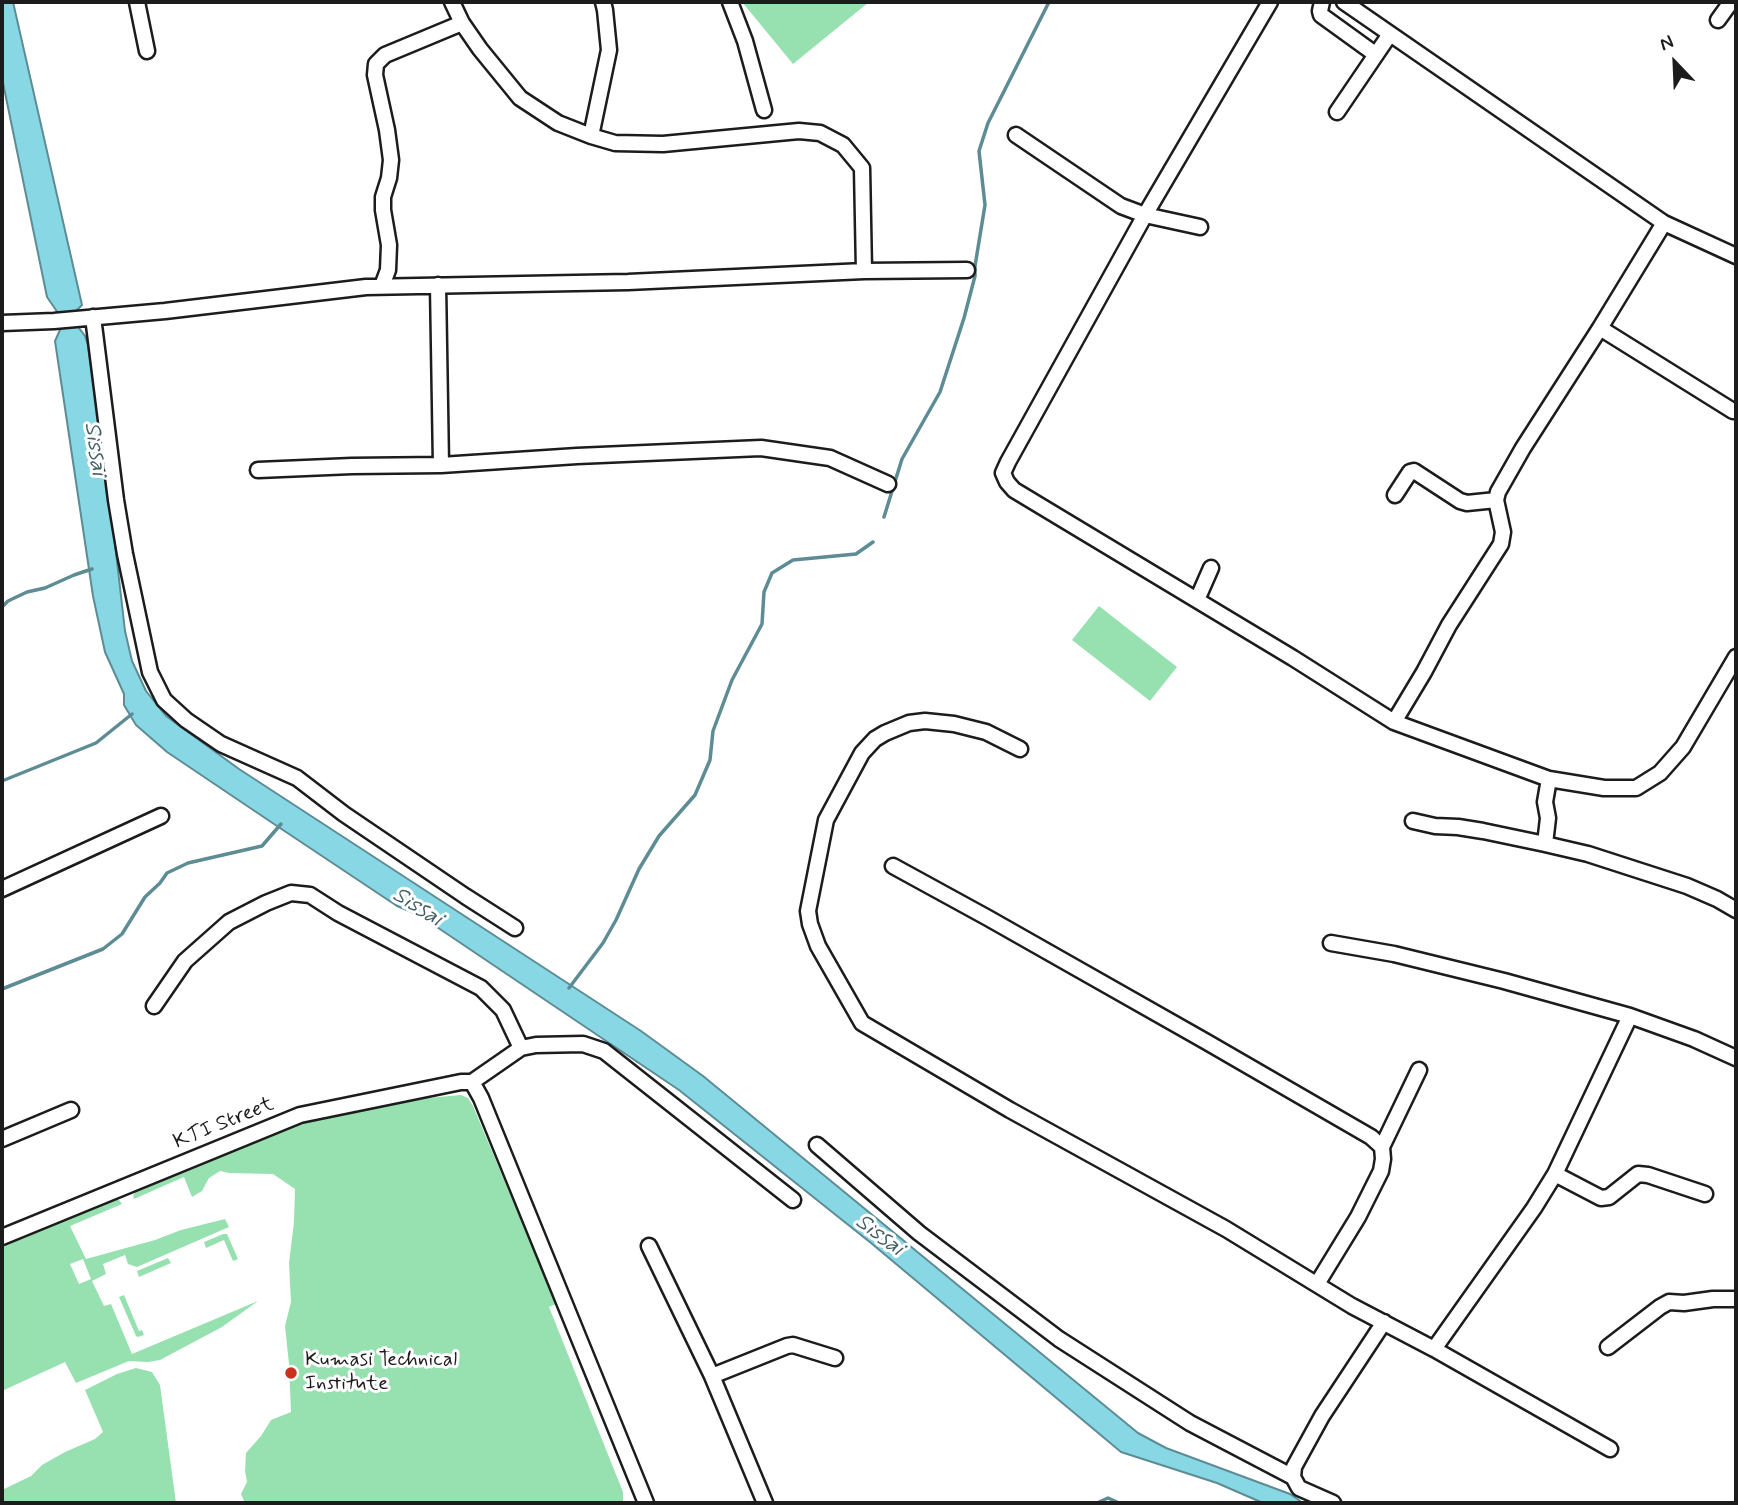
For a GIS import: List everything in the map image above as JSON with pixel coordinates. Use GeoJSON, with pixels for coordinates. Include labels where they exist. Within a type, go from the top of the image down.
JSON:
{"type":"FeatureCollection","features":[{"type":"Feature","properties":{"kind":"street"},"geometry":{"type":"LineString","coordinates":[[137,2],[147,51]]}},
{"type":"Feature","properties":{"kind":"street"},"geometry":{"type":"LineString","coordinates":[[452,2],[462,23],[520,98],[558,123],[591,136],[615,143],[663,144],[799,131],[820,133],[843,145],[862,168],[864,271]]}},
{"type":"Feature","properties":{"kind":"street"},"geometry":{"type":"LineString","coordinates":[[591,136],[609,50],[603,2]]}},
{"type":"Feature","properties":{"kind":"street"},"geometry":{"type":"LineString","coordinates":[[730,2],[764,110]]}},
{"type":"Feature","properties":{"kind":"street"},"geometry":{"type":"LineString","coordinates":[[1270,2],[1145,215],[1008,462],[1003,473],[1007,482],[1014,490],[1394,722],[1549,779],[1604,788],[1636,788],[1660,773],[1683,747],[1736,657]]}},
{"type":"Feature","properties":{"kind":"street"},"geometry":{"type":"LineString","coordinates":[[1322,2],[1321,15],[1375,54]]}},
{"type":"Feature","properties":{"kind":"street"},"geometry":{"type":"LineString","coordinates":[[1344,2],[1664,223],[1736,256]]}},
{"type":"Feature","properties":{"kind":"street"},"geometry":{"type":"LineString","coordinates":[[1718,20],[1731,2]]}},
{"type":"Feature","properties":{"kind":"street"},"geometry":{"type":"LineString","coordinates":[[382,286],[388,270],[383,197],[391,160],[375,75],[376,64],[385,55],[462,23]]}},
{"type":"Feature","properties":{"kind":"street"},"geometry":{"type":"LineString","coordinates":[[1337,112],[1390,34]]}},
{"type":"Feature","properties":{"kind":"street"},"geometry":{"type":"LineString","coordinates":[[1016,135],[1121,206],[1145,215],[1200,227]]}},
{"type":"Feature","properties":{"kind":"street"},"geometry":{"type":"LineString","coordinates":[[1394,722],[1449,625],[1501,544],[1503,532],[1496,500],[1498,492],[1522,448],[1664,223]]}},
{"type":"Feature","properties":{"kind":"street"},"geometry":{"type":"LineString","coordinates":[[2,323],[164,312],[339,289],[382,286],[628,282],[864,271],[967,270]]}},
{"type":"Feature","properties":{"kind":"street"},"geometry":{"type":"LineString","coordinates":[[438,285],[441,465]]}},
{"type":"Feature","properties":{"kind":"street"},"geometry":{"type":"LineString","coordinates":[[90,317],[125,554],[150,672],[164,700],[186,720],[221,744],[297,778],[344,814],[515,928]]}},
{"type":"Feature","properties":{"kind":"street"},"geometry":{"type":"LineString","coordinates":[[1600,328],[1733,411]]}},
{"type":"Feature","properties":{"kind":"street"},"geometry":{"type":"LineString","coordinates":[[258,470],[441,465],[761,448],[830,458],[888,484]]}},
{"type":"Feature","properties":{"kind":"street"},"geometry":{"type":"LineString","coordinates":[[1395,495],[1410,472],[1414,471],[1467,503],[1496,500]]}},
{"type":"Feature","properties":{"kind":"street"},"geometry":{"type":"LineString","coordinates":[[1197,600],[1211,568]]}},
{"type":"Feature","properties":{"kind":"street"},"geometry":{"type":"LineString","coordinates":[[1020,749],[986,732],[954,724],[925,721],[909,723],[885,733],[862,753],[826,820],[808,911],[818,946],[862,1023],[1010,1110],[1226,1229],[1352,1306],[1434,1349],[1610,1449]]}},
{"type":"Feature","properties":{"kind":"street"},"geometry":{"type":"LineString","coordinates":[[1545,844],[1548,818],[1545,802],[1549,779]]}},
{"type":"Feature","properties":{"kind":"street"},"geometry":{"type":"LineString","coordinates":[[2,889],[161,816]]}},
{"type":"Feature","properties":{"kind":"street"},"geometry":{"type":"LineString","coordinates":[[1413,821],[1483,831],[1588,854],[1687,886],[1736,910]]}},
{"type":"Feature","properties":{"kind":"street"},"geometry":{"type":"LineString","coordinates":[[893,866],[1205,1041],[1371,1137],[1382,1147]]}},
{"type":"Feature","properties":{"kind":"street"},"geometry":{"type":"LineString","coordinates":[[154,1006],[185,961],[229,922],[291,893],[310,895],[338,913],[481,988],[503,1010],[521,1048]]}},
{"type":"Feature","properties":{"kind":"street"},"geometry":{"type":"LineString","coordinates":[[1331,943],[1394,954],[1630,1016],[1694,1039],[1736,1058]]}},
{"type":"Feature","properties":{"kind":"street"},"geometry":{"type":"LineString","coordinates":[[1434,1349],[1555,1174],[1630,1016]]}},
{"type":"Feature","properties":{"kind":"street"},"geometry":{"type":"LineString","coordinates":[[646,1503],[481,1098],[472,1082],[521,1048],[583,1044],[604,1051],[793,1200]]}},
{"type":"Feature","properties":{"kind":"street"},"geometry":{"type":"LineString","coordinates":[[1317,1284],[1381,1171],[1382,1147],[1419,1070]]}},
{"type":"Feature","properties":{"kind":"street","name":"KTI Street"},"geometry":{"type":"LineString","coordinates":[[2,1237],[300,1115],[472,1082]]}},
{"type":"Feature","properties":{"kind":"street"},"geometry":{"type":"LineString","coordinates":[[2,1139],[71,1110]]}},
{"type":"Feature","properties":{"kind":"street"},"geometry":{"type":"LineString","coordinates":[[817,1145],[919,1233],[1059,1339],[1190,1423],[1293,1477],[1299,1488],[1333,1503]]}},
{"type":"Feature","properties":{"kind":"street"},"geometry":{"type":"LineString","coordinates":[[1555,1174],[1601,1198],[1609,1197],[1638,1174],[1705,1194]]}},
{"type":"Feature","properties":{"kind":"street"},"geometry":{"type":"LineString","coordinates":[[649,1246],[712,1376],[765,1503]]}},
{"type":"Feature","properties":{"kind":"street"},"geometry":{"type":"LineString","coordinates":[[1608,1347],[1669,1303],[1736,1299]]}},
{"type":"Feature","properties":{"kind":"street"},"geometry":{"type":"LineString","coordinates":[[1293,1477],[1294,1467],[1322,1416],[1384,1322]]}},
{"type":"Feature","properties":{"kind":"street"},"geometry":{"type":"LineString","coordinates":[[712,1376],[793,1345],[835,1358]]}},
{"type":"Feature","properties":{"kind":"green space"},"geometry":{"type":"Polygon","coordinates":[[[742,2],[869,2],[793,64],[742,2]]]}},
{"type":"Feature","properties":{"kind":"green space"},"geometry":{"type":"Polygon","coordinates":[[[1099,606],[1177,667],[1150,701],[1072,640],[1099,606]]]}},
{"type":"Feature","properties":{"kind":"green space"},"geometry":{"type":"Polygon","coordinates":[[[461,1095],[468,1098],[473,1106],[556,1304],[549,1307],[623,1492],[623,1503],[245,1503],[241,1494],[247,1482],[246,1453],[271,1420],[291,1412],[285,1326],[291,1302],[289,1263],[295,1189],[273,1174],[220,1171],[209,1178],[202,1191],[192,1197],[184,1177],[134,1199],[133,1196],[136,1191],[302,1122],[428,1098],[461,1095]]]}},
{"type":"Feature","properties":{"kind":"green space"},"geometry":{"type":"Polygon","coordinates":[[[115,1200],[122,1204],[70,1226],[86,1259],[225,1219],[229,1227],[137,1267],[128,1264],[125,1255],[103,1264],[106,1274],[92,1281],[104,1306],[111,1304],[132,1354],[258,1301],[222,1327],[160,1360],[129,1361],[76,1383],[65,1362],[2,1391],[2,1245],[115,1200]],[[83,1259],[70,1264],[79,1284],[91,1279],[83,1259]]]}},
{"type":"Feature","properties":{"kind":"green space"},"geometry":{"type":"Polygon","coordinates":[[[227,1234],[238,1259],[233,1261],[224,1240],[206,1248],[204,1242],[227,1234]]]}},
{"type":"Feature","properties":{"kind":"green space"},"geometry":{"type":"Polygon","coordinates":[[[168,1258],[171,1263],[139,1277],[137,1271],[168,1258]]]}},
{"type":"Feature","properties":{"kind":"green space"},"geometry":{"type":"Polygon","coordinates":[[[124,1295],[139,1331],[142,1330],[144,1335],[136,1336],[119,1297],[124,1295]]]}},
{"type":"Feature","properties":{"kind":"green space"},"geometry":{"type":"Polygon","coordinates":[[[136,1368],[152,1372],[160,1385],[176,1503],[2,1503],[2,1490],[31,1476],[42,1465],[95,1439],[103,1432],[85,1390],[136,1368]]]}},
{"type":"Feature","properties":{"kind":"water","name":"Sissai"},"geometry":{"type":"Polygon","coordinates":[[[2,2],[13,2],[82,305],[76,311],[79,328],[88,345],[125,631],[132,661],[146,691],[166,716],[239,769],[641,1031],[703,1076],[1138,1433],[1166,1448],[1290,1494],[1303,1503],[1263,1503],[1217,1483],[1121,1452],[871,1243],[679,1090],[419,915],[397,906],[271,822],[167,752],[136,725],[124,705],[124,694],[105,652],[93,596],[55,341],[60,330],[58,313],[47,297],[2,78],[2,2]]]}},
{"type":"Feature","properties":{"kind":"waterway"},"geometry":{"type":"LineString","coordinates":[[884,517],[902,459],[940,392],[975,276],[985,205],[979,151],[988,123],[1049,2]]}},
{"type":"Feature","properties":{"kind":"waterway"},"geometry":{"type":"LineString","coordinates":[[569,988],[603,943],[639,869],[659,836],[695,795],[710,760],[713,731],[732,680],[762,624],[764,592],[772,573],[793,560],[856,554],[873,542]]}},
{"type":"Feature","properties":{"kind":"waterway"},"geometry":{"type":"LineString","coordinates":[[2,607],[27,592],[45,588],[92,569]]}},
{"type":"Feature","properties":{"kind":"waterway"},"geometry":{"type":"LineString","coordinates":[[2,781],[96,743],[132,714]]}},
{"type":"Feature","properties":{"kind":"waterway"},"geometry":{"type":"LineString","coordinates":[[2,989],[103,949],[122,934],[145,897],[167,873],[188,863],[262,846],[281,824]]}},
{"type":"Feature","properties":{"kind":"waterway"},"geometry":{"type":"LineString","coordinates":[[1097,1503],[1108,1498],[1119,1503]]}},
{"type":"Feature","properties":{"kind":"place","name":"Kumasi Technical Institute"},"geometry":{"type":"Point","coordinates":[291,1373]}}]}
